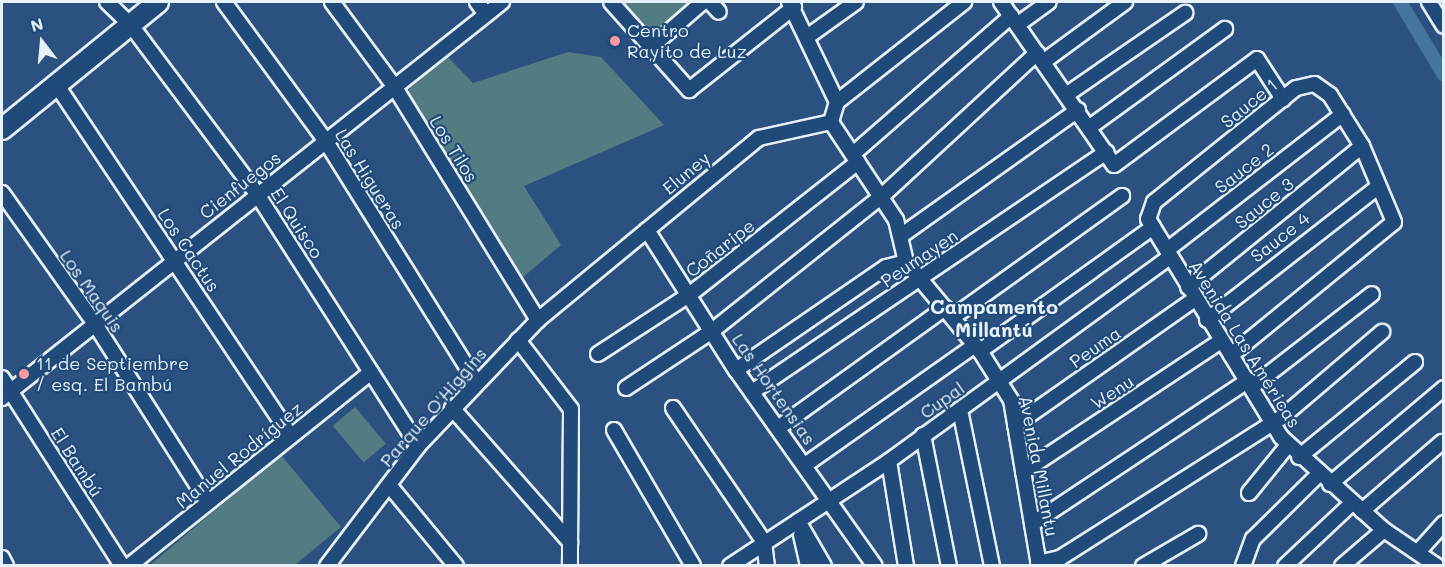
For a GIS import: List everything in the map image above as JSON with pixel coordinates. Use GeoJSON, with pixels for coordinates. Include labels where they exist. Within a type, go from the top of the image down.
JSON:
{"type":"FeatureCollection","features":[{"type":"Feature","properties":{"kind":"street","name":"El Quisco"},"geometry":{"type":"LineString","coordinates":[[107,2],[130,24],[257,194],[418,446]]}},
{"type":"Feature","properties":{"kind":"street"},"geometry":{"type":"LineString","coordinates":[[2,129],[158,2]]}},
{"type":"Feature","properties":{"kind":"street","name":"Las Higueras"},"geometry":{"type":"LineString","coordinates":[[224,2],[325,140],[476,382]]}},
{"type":"Feature","properties":{"kind":"street","name":"Los Tilos"},"geometry":{"type":"LineString","coordinates":[[332,2],[394,86],[538,320]]}},
{"type":"Feature","properties":{"kind":"street"},"geometry":{"type":"LineString","coordinates":[[477,2],[486,14]]}},
{"type":"Feature","properties":{"kind":"street","name":"Cienfuegos"},"geometry":{"type":"LineString","coordinates":[[6,394],[502,2]]}},
{"type":"Feature","properties":{"kind":"street"},"geometry":{"type":"LineString","coordinates":[[611,2],[689,90],[791,4],[837,102]]}},
{"type":"Feature","properties":{"kind":"street"},"geometry":{"type":"LineString","coordinates":[[651,47],[703,2]]}},
{"type":"Feature","properties":{"kind":"street"},"geometry":{"type":"LineString","coordinates":[[807,37],[856,2]]}},
{"type":"Feature","properties":{"kind":"street"},"geometry":{"type":"LineString","coordinates":[[736,370],[886,267],[906,262],[902,235],[882,196],[831,122],[837,102],[964,2]]}},
{"type":"Feature","properties":{"kind":"street"},"geometry":{"type":"LineString","coordinates":[[1001,2],[1090,127],[1114,165],[1257,59],[1282,99]]}},
{"type":"Feature","properties":{"kind":"street","name":"Coñaripe"},"geometry":{"type":"LineString","coordinates":[[598,354],[689,295],[856,158],[1014,21],[1049,2]]}},
{"type":"Feature","properties":{"kind":"street"},"geometry":{"type":"LineString","coordinates":[[626,388],[712,331],[882,196],[1040,57],[1125,2]]}},
{"type":"Feature","properties":{"kind":"street"},"geometry":{"type":"LineString","coordinates":[[1435,4],[1443,26]]}},
{"type":"Feature","properties":{"kind":"street"},"geometry":{"type":"LineString","coordinates":[[1066,95],[1185,13]]}},
{"type":"Feature","properties":{"kind":"street"},"geometry":{"type":"LineString","coordinates":[[1090,127],[1225,29]]}},
{"type":"Feature","properties":{"kind":"street","name":"Los Cactus"},"geometry":{"type":"LineString","coordinates":[[57,84],[291,436]]}},
{"type":"Feature","properties":{"kind":"street","name":"Sauce 1"},"geometry":{"type":"LineString","coordinates":[[1150,223],[1154,202],[1282,99],[1314,84],[1343,114],[1362,146],[1394,222],[1231,355]]}},
{"type":"Feature","properties":{"kind":"street"},"geometry":{"type":"LineString","coordinates":[[902,235],[1078,110]]}},
{"type":"Feature","properties":{"kind":"street","name":"Sauce 2"},"geometry":{"type":"LineString","coordinates":[[1169,254],[1343,114]]}},
{"type":"Feature","properties":{"kind":"street","name":"Eluney"},"geometry":{"type":"LineString","coordinates":[[580,284],[759,138],[831,122]]}},
{"type":"Feature","properties":{"kind":"street","name":"Sauce 3"},"geometry":{"type":"LineString","coordinates":[[1192,293],[1362,146]]}},
{"type":"Feature","properties":{"kind":"street","name":"Peumayen"},"geometry":{"type":"LineString","coordinates":[[752,392],[1106,152]]}},
{"type":"Feature","properties":{"kind":"street","name":"Sauce 4"},"geometry":{"type":"LineString","coordinates":[[1207,320],[1378,187]]}},
{"type":"Feature","properties":{"kind":"street","name":"Los Maquis"},"geometry":{"type":"LineString","coordinates":[[2,193],[95,324],[208,502]]}},
{"type":"Feature","properties":{"kind":"street"},"geometry":{"type":"LineString","coordinates":[[778,428],[1122,196]]}},
{"type":"Feature","properties":{"kind":"street"},"geometry":{"type":"LineString","coordinates":[[805,465],[978,348],[1150,223]]}},
{"type":"Feature","properties":{"kind":"street","name":"Avenida Las Américas"},"geometry":{"type":"LineString","coordinates":[[1150,223],[1207,320],[1251,383],[1288,445],[1384,530],[1437,566]]}},
{"type":"Feature","properties":{"kind":"street","name":"Las Hortensias"},"geometry":{"type":"LineString","coordinates":[[647,230],[736,370],[831,498],[875,566]]}},
{"type":"Feature","properties":{"kind":"street","name":"Cupal"},"geometry":{"type":"LineString","coordinates":[[730,566],[889,461],[1001,381],[1169,254]]}},
{"type":"Feature","properties":{"kind":"street","name":"Avenida Millantu"},"geometry":{"type":"LineString","coordinates":[[906,262],[978,348],[1001,381],[1016,425],[1038,564]]}},
{"type":"Feature","properties":{"kind":"street","name":"Parque O'Higgins"},"geometry":{"type":"LineString","coordinates":[[327,566],[418,446],[452,408],[538,320],[580,284]]}},
{"type":"Feature","properties":{"kind":"street","name":"Peuma"},"geometry":{"type":"LineString","coordinates":[[1016,425],[1192,293]]}},
{"type":"Feature","properties":{"kind":"street"},"geometry":{"type":"LineString","coordinates":[[1032,524],[1251,383],[1372,294]]}},
{"type":"Feature","properties":{"kind":"street"},"geometry":{"type":"LineString","coordinates":[[1038,564],[1060,558],[1271,420],[1281,418],[1382,332]]}},
{"type":"Feature","properties":{"kind":"street"},"geometry":{"type":"LineString","coordinates":[[518,340],[570,406],[570,566]]}},
{"type":"Feature","properties":{"kind":"street","name":"Wenu"},"geometry":{"type":"LineString","coordinates":[[1023,472],[1221,341]]}},
{"type":"Feature","properties":{"kind":"street"},"geometry":{"type":"LineString","coordinates":[[1299,457],[1415,362]]}},
{"type":"Feature","properties":{"kind":"street","name":"Manuel Rodríguez"},"geometry":{"type":"LineString","coordinates":[[129,566],[371,372]]}},
{"type":"Feature","properties":{"kind":"street","name":"El Bambú"},"geometry":{"type":"LineString","coordinates":[[2,378],[6,394],[122,566]]}},
{"type":"Feature","properties":{"kind":"street"},"geometry":{"type":"LineString","coordinates":[[1330,484],[1443,388]]}},
{"type":"Feature","properties":{"kind":"street"},"geometry":{"type":"LineString","coordinates":[[452,408],[570,543]]}},
{"type":"Feature","properties":{"kind":"street"},"geometry":{"type":"LineString","coordinates":[[673,408],[764,542],[767,566]]}},
{"type":"Feature","properties":{"kind":"street"},"geometry":{"type":"LineString","coordinates":[[960,410],[992,566]]}},
{"type":"Feature","properties":{"kind":"street"},"geometry":{"type":"LineString","coordinates":[[614,430],[693,566]]}},
{"type":"Feature","properties":{"kind":"street"},"geometry":{"type":"LineString","coordinates":[[923,435],[949,566]]}},
{"type":"Feature","properties":{"kind":"street"},"geometry":{"type":"LineString","coordinates":[[1285,566],[1442,442]]}},
{"type":"Feature","properties":{"kind":"street"},"geometry":{"type":"LineString","coordinates":[[1249,493],[1288,445]]}},
{"type":"Feature","properties":{"kind":"street"},"geometry":{"type":"LineString","coordinates":[[889,461],[906,566]]}},
{"type":"Feature","properties":{"kind":"street"},"geometry":{"type":"LineString","coordinates":[[1243,566],[1253,539],[1319,474]]}},
{"type":"Feature","properties":{"kind":"street"},"geometry":{"type":"LineString","coordinates":[[389,485],[456,566]]}},
{"type":"Feature","properties":{"kind":"street"},"geometry":{"type":"LineString","coordinates":[[798,521],[808,566]]}},
{"type":"Feature","properties":{"kind":"street"},"geometry":{"type":"LineString","coordinates":[[798,521],[824,566]]}},
{"type":"Feature","properties":{"kind":"street"},"geometry":{"type":"LineString","coordinates":[[1418,552],[1443,523]]}},
{"type":"Feature","properties":{"kind":"street"},"geometry":{"type":"LineString","coordinates":[[1342,566],[1384,530]]}},
{"type":"Feature","properties":{"kind":"street"},"geometry":{"type":"LineString","coordinates":[[1148,564],[1198,534]]}},
{"type":"Feature","properties":{"kind":"street"},"geometry":{"type":"LineString","coordinates":[[2,558],[6,566]]}},
{"type":"Feature","properties":{"kind":"green space"},"geometry":{"type":"Polygon","coordinates":[[[620,2],[694,2],[653,37],[620,2]]]}},
{"type":"Feature","properties":{"kind":"green space"},"geometry":{"type":"Polygon","coordinates":[[[568,52],[601,57],[664,125],[524,186],[561,245],[522,278],[408,95],[410,86],[448,57],[473,83],[568,52]]]}},
{"type":"Feature","properties":{"kind":"green space"},"geometry":{"type":"Polygon","coordinates":[[[355,407],[386,444],[364,462],[333,426],[355,407]]]}},
{"type":"Feature","properties":{"kind":"green space"},"geometry":{"type":"Polygon","coordinates":[[[281,455],[341,527],[295,565],[150,565],[281,455]]]}},
{"type":"Feature","properties":{"kind":"waterway"},"geometry":{"type":"LineString","coordinates":[[1400,2],[1444,75]]}},
{"type":"Feature","properties":{"kind":"place","name":"Centro Rayito de Luz"},"geometry":{"type":"Point","coordinates":[615,41]}},
{"type":"Feature","properties":{"kind":"place","name":"11 de Septiembre / esq. El Bambú"},"geometry":{"type":"Point","coordinates":[24,374]}},
{"type":"Feature","properties":{"kind":"district","name":"Campamento Millantú"},"geometry":{"type":"Point","coordinates":[994,318]}}]}
